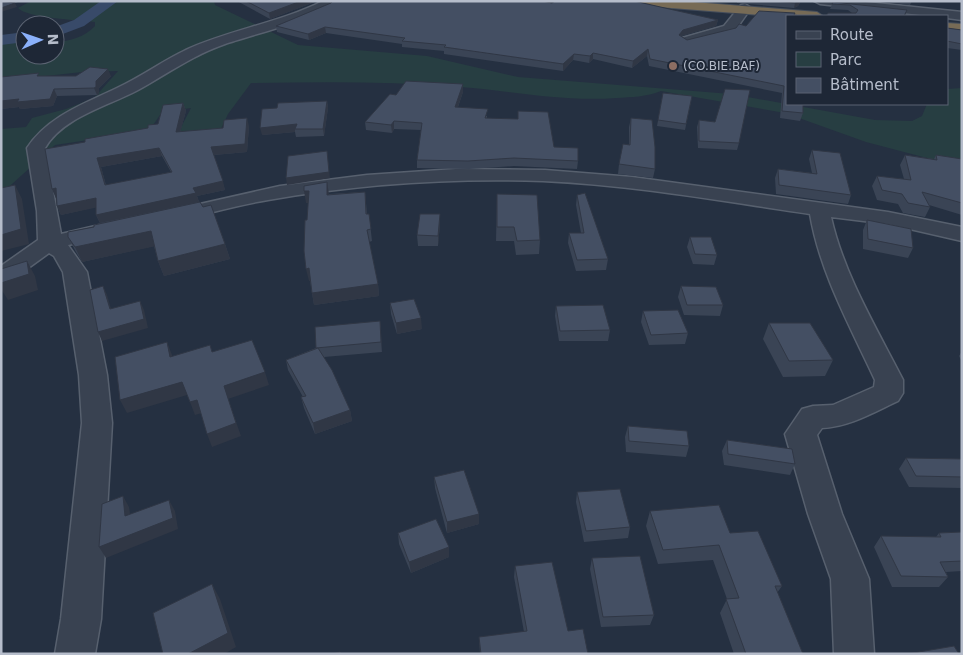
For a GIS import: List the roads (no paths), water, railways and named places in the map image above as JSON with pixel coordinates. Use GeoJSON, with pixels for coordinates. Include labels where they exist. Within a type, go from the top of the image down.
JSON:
{"type":"FeatureCollection","features":[{"type":"Feature","properties":{"kind":"highway"},"geometry":{"type":"LineString","coordinates":[[632,1],[744,9]]}},
{"type":"Feature","properties":{"kind":"highway"},"geometry":{"type":"LineString","coordinates":[[664,1],[813,15]]}},
{"type":"Feature","properties":{"kind":"highway"},"geometry":{"type":"LineString","coordinates":[[948,26],[962,27]]}},
{"type":"Feature","properties":{"kind":"street"},"geometry":{"type":"LineString","coordinates":[[49,243],[49,222],[39,174],[36,148],[45,135],[66,120],[135,86],[190,52],[298,19],[333,1]]}},
{"type":"Feature","properties":{"kind":"street"},"geometry":{"type":"LineString","coordinates":[[820,1],[962,16]]}},
{"type":"Feature","properties":{"kind":"street"},"geometry":{"type":"LineString","coordinates":[[686,41],[729,29],[744,9]]}},
{"type":"Feature","properties":{"kind":"street"},"geometry":{"type":"LineString","coordinates":[[160,218],[279,192],[334,185],[514,174],[591,178],[819,208],[910,222],[962,234]]}},
{"type":"Feature","properties":{"kind":"street"},"geometry":{"type":"LineString","coordinates":[[819,208],[822,227],[835,270],[889,380],[888,393],[836,416],[813,417],[801,434],[825,514],[850,579],[854,654]]}},
{"type":"Feature","properties":{"kind":"street"},"geometry":{"type":"LineString","coordinates":[[1,277],[49,243],[123,227]]}},
{"type":"Feature","properties":{"kind":"street"},"geometry":{"type":"LineString","coordinates":[[49,243],[62,252],[75,272],[93,375],[97,423],[81,620],[76,654]]}},
{"type":"Feature","properties":{"kind":"waterway"},"geometry":{"type":"LineString","coordinates":[[65,28],[79,23],[111,1]]}},
{"type":"Feature","properties":{"kind":"waterway"},"geometry":{"type":"LineString","coordinates":[[1,40],[15,38]]}},
{"type":"Feature","properties":{"kind":"place","name":"(CO.BIE.BAF)"},"geometry":{"type":"Point","coordinates":[673,66]}}]}
